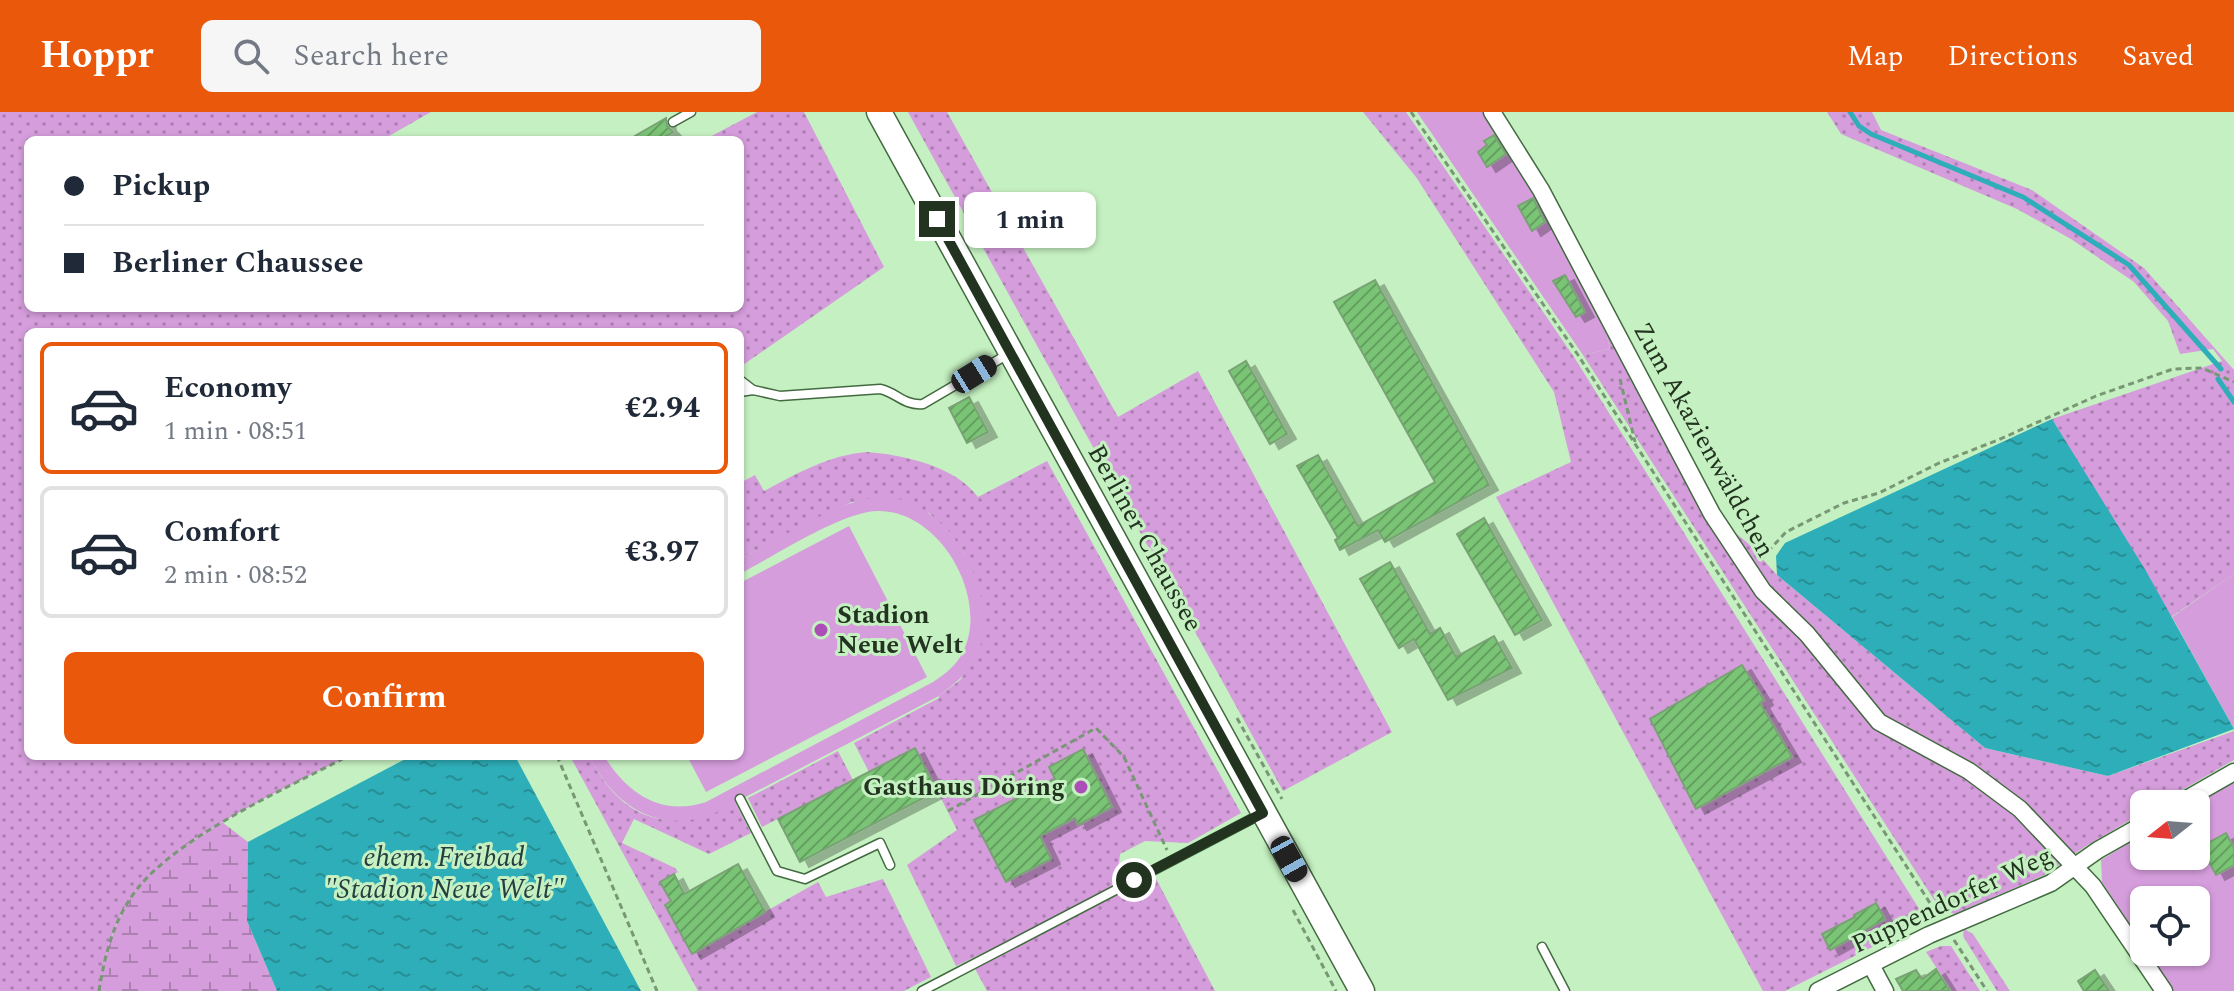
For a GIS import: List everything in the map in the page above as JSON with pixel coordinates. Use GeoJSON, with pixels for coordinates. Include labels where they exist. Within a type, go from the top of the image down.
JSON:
{"type":"FeatureCollection","features":[{"type":"Feature","properties":{"kind":"main road","name":"Berliner Chaussee"},"geometry":{"type":"LineString","coordinates":[[879,112],[1362,991]]}},
{"type":"Feature","properties":{"kind":"street","name":"Zum Akazienwäldchen"},"geometry":{"type":"LineString","coordinates":[[1492,112],[1541,190],[1712,514],[1763,591],[1807,634],[1879,722],[1969,771],[2020,809],[2093,886],[2164,991]]}},
{"type":"Feature","properties":{"kind":"street"},"geometry":{"type":"LineString","coordinates":[[2202,790],[2234,772]]}},
{"type":"Feature","properties":{"kind":"street","name":"Puppendorfer Weg"},"geometry":{"type":"LineString","coordinates":[[1818,991],[1946,927],[2051,883],[2130,832]]}},
{"type":"Feature","properties":{"kind":"street"},"geometry":{"type":"LineString","coordinates":[[1871,965],[1885,991]]}},
{"type":"Feature","properties":{"kind":"lane"},"geometry":{"type":"LineString","coordinates":[[673,122],[691,112]]}},
{"type":"Feature","properties":{"kind":"lane"},"geometry":{"type":"LineString","coordinates":[[744,391],[753,390],[780,396],[885,390],[908,404],[923,404],[1011,353]]}},
{"type":"Feature","properties":{"kind":"lane"},"geometry":{"type":"LineString","coordinates":[[744,383],[753,390]]}},
{"type":"Feature","properties":{"kind":"lane"},"geometry":{"type":"LineString","coordinates":[[740,799],[777,871],[805,879],[880,843],[890,865]]}},
{"type":"Feature","properties":{"kind":"lane"},"geometry":{"type":"LineString","coordinates":[[922,991],[1263,813]]}},
{"type":"Feature","properties":{"kind":"lane"},"geometry":{"type":"LineString","coordinates":[[1542,947],[1565,991]]}},
{"type":"Feature","properties":{"kind":"path"},"geometry":{"type":"LineString","coordinates":[[1411,112],[1578,355],[1987,991]]}},
{"type":"Feature","properties":{"kind":"path"},"geometry":{"type":"LineString","coordinates":[[1761,559],[1786,532],[1844,503],[1879,493],[1939,463],[2096,396],[2173,369],[2202,368],[2234,382]]}},
{"type":"Feature","properties":{"kind":"path"},"geometry":{"type":"LineString","coordinates":[[1619,372],[1635,446]]}},
{"type":"Feature","properties":{"kind":"path"},"geometry":{"type":"LineString","coordinates":[[948,811],[1096,728],[1124,757],[1172,860]]}},
{"type":"Feature","properties":{"kind":"path"},"geometry":{"type":"LineString","coordinates":[[99,991],[114,928],[131,897],[158,866],[222,822],[340,760]]}},
{"type":"Feature","properties":{"kind":"path"},"geometry":{"type":"LineString","coordinates":[[559,760],[657,991]]}},
{"type":"Feature","properties":{"kind":"green space"},"geometry":{"type":"Polygon","coordinates":[[[0,112],[431,112],[389,136],[24,136],[24,312],[744,312],[744,136],[712,136],[757,112],[804,112],[884,267],[744,364],[744,328],[24,328],[24,760],[340,760],[230,818],[171,856],[147,877],[118,920],[106,955],[99,991],[0,991],[0,112]]]}},
{"type":"Feature","properties":{"kind":"green space"},"geometry":{"type":"Polygon","coordinates":[[[908,112],[947,112],[1118,417],[1198,371],[1392,732],[1283,791],[908,112]]]}},
{"type":"Feature","properties":{"kind":"green space"},"geometry":{"type":"Polygon","coordinates":[[[1363,112],[1406,112],[1574,357],[1926,920],[1785,991],[1763,991],[1496,497],[1571,462],[1554,392],[1416,177],[1363,112]]]}},
{"type":"Feature","properties":{"kind":"green space"},"geometry":{"type":"Polygon","coordinates":[[[1417,112],[1492,112],[1598,300],[1610,349],[1583,355],[1417,112]]]}},
{"type":"Feature","properties":{"kind":"green space"},"geometry":{"type":"Polygon","coordinates":[[[1827,112],[1872,112],[1881,130],[2032,190],[2144,268],[2234,370],[2234,574],[2171,617],[2052,419],[2222,361],[2213,349],[2180,354],[2168,321],[2134,282],[2071,239],[2017,209],[1841,134],[1827,112]]]}},
{"type":"Feature","properties":{"kind":"green space"},"geometry":{"type":"Polygon","coordinates":[[[1598,300],[1712,514],[1749,544],[1777,575],[1985,748],[2108,776],[2234,731],[2234,760],[2182,790],[2130,790],[2130,820],[2044,875],[1955,914],[1940,909],[1583,355],[1610,349],[1598,300]]]}},
{"type":"Feature","properties":{"kind":"green space"},"geometry":{"type":"Polygon","coordinates":[[[867,452],[912,459],[956,477],[978,497],[1047,461],[1241,813],[1188,843],[1145,841],[1120,854],[1116,889],[1152,871],[1215,991],[987,991],[973,965],[1087,903],[956,966],[907,865],[957,830],[916,749],[869,772],[854,743],[939,698],[960,680],[974,660],[983,632],[983,614],[981,596],[964,553],[949,532],[929,513],[852,502],[744,557],[744,481],[755,475],[764,491],[814,466],[867,452]],[[1083,750],[1049,767],[1078,824],[1112,807],[1083,750]],[[1047,783],[974,820],[1006,882],[1051,859],[1040,836],[1067,822],[1047,783]]]}},
{"type":"Feature","properties":{"kind":"green space"},"geometry":{"type":"Polygon","coordinates":[[[893,498],[915,505],[933,517],[963,552],[981,595],[984,618],[982,640],[967,671],[939,696],[713,814],[674,821],[656,818],[624,801],[611,789],[591,760],[607,760],[635,791],[660,804],[690,806],[706,802],[933,682],[957,661],[970,630],[970,607],[964,583],[954,561],[939,541],[921,525],[901,515],[878,511],[846,518],[744,572],[744,557],[808,522],[862,500],[893,498]]]}},
{"type":"Feature","properties":{"kind":"green space","name":"Stadion Neue Welt"},"geometry":{"type":"Polygon","coordinates":[[[849,526],[927,677],[706,792],[689,760],[744,760],[744,581],[849,526]]]}},
{"type":"Feature","properties":{"kind":"green space"},"geometry":{"type":"Polygon","coordinates":[[[2234,574],[2234,729],[2172,617],[2234,574]]]}},
{"type":"Feature","properties":{"kind":"green space"},"geometry":{"type":"Polygon","coordinates":[[[838,751],[853,780],[762,827],[748,798],[838,751]]]}},
{"type":"Feature","properties":{"kind":"green space"},"geometry":{"type":"Polygon","coordinates":[[[572,760],[591,760],[616,796],[650,816],[670,820],[690,819],[735,802],[751,833],[709,854],[634,819],[622,843],[678,872],[661,882],[668,896],[682,889],[685,894],[692,953],[818,882],[826,897],[883,879],[931,977],[904,991],[698,991],[572,760]]]}},
{"type":"Feature","properties":{"kind":"green space"},"geometry":{"type":"Polygon","coordinates":[[[2234,781],[2234,991],[2173,991],[2157,966],[2210,966],[2210,886],[2130,886],[2130,925],[2102,882],[2101,860],[2130,842],[2130,870],[2210,870],[2210,795],[2234,781]]]}},
{"type":"Feature","properties":{"kind":"green space"},"geometry":{"type":"Polygon","coordinates":[[[222,822],[248,842],[247,921],[277,991],[99,991],[111,939],[135,891],[167,859],[222,822]]]}},
{"type":"Feature","properties":{"kind":"green space"},"geometry":{"type":"Polygon","coordinates":[[[1964,929],[1973,934],[2010,991],[1997,991],[1963,936],[1964,929]]]}},
{"type":"Feature","properties":{"kind":"green space"},"geometry":{"type":"Polygon","coordinates":[[[1951,946],[1980,991],[1952,991],[1926,952],[1951,946]]]}},
{"type":"Feature","properties":{"kind":"water"},"geometry":{"type":"Polygon","coordinates":[[[2052,419],[2146,571],[2234,729],[2108,776],[1985,748],[1777,575],[1776,556],[1785,543],[2052,419]]]}},
{"type":"Feature","properties":{"kind":"water","name":"ehem. Freibad \"Stadion Neue Welt\""},"geometry":{"type":"Polygon","coordinates":[[[403,760],[517,760],[641,991],[277,991],[247,921],[248,842],[403,760]]]}},
{"type":"Feature","properties":{"kind":"building"},"geometry":{"type":"Polygon","coordinates":[[[666,118],[667,126],[673,132],[666,136],[635,136],[666,118]]]}},
{"type":"Feature","properties":{"kind":"building"},"geometry":{"type":"Polygon","coordinates":[[[1494,135],[1506,154],[1487,167],[1478,152],[1487,145],[1484,141],[1494,135]]]}},
{"type":"Feature","properties":{"kind":"building"},"geometry":{"type":"Polygon","coordinates":[[[1533,198],[1545,222],[1532,231],[1518,206],[1533,198]]]}},
{"type":"Feature","properties":{"kind":"building"},"geometry":{"type":"Polygon","coordinates":[[[1565,275],[1585,312],[1576,317],[1553,281],[1565,275]]]}},
{"type":"Feature","properties":{"kind":"building"},"geometry":{"type":"Polygon","coordinates":[[[1375,280],[1489,485],[1385,542],[1378,530],[1340,550],[1335,540],[1338,538],[1297,466],[1318,455],[1358,526],[1435,482],[1334,302],[1375,280]]]}},
{"type":"Feature","properties":{"kind":"building"},"geometry":{"type":"Polygon","coordinates":[[[1246,361],[1287,434],[1270,444],[1229,371],[1246,361]]]}},
{"type":"Feature","properties":{"kind":"building"},"geometry":{"type":"Polygon","coordinates":[[[969,397],[988,432],[967,443],[949,408],[969,397]]]}},
{"type":"Feature","properties":{"kind":"building"},"geometry":{"type":"Polygon","coordinates":[[[1484,518],[1542,620],[1515,635],[1457,534],[1484,518]]]}},
{"type":"Feature","properties":{"kind":"building"},"geometry":{"type":"Polygon","coordinates":[[[1390,562],[1430,634],[1440,628],[1456,657],[1494,636],[1512,668],[1448,700],[1414,639],[1399,648],[1360,579],[1390,562]]]}},
{"type":"Feature","properties":{"kind":"building"},"geometry":{"type":"Polygon","coordinates":[[[1742,665],[1764,700],[1760,703],[1792,757],[1696,809],[1650,719],[1742,665]]]}},
{"type":"Feature","properties":{"kind":"building"},"geometry":{"type":"Polygon","coordinates":[[[915,748],[937,791],[800,862],[778,819],[915,748]]]}},
{"type":"Feature","properties":{"kind":"building"},"geometry":{"type":"Polygon","coordinates":[[[1083,749],[1112,807],[1078,825],[1075,818],[1040,836],[1051,859],[1006,882],[974,820],[1055,779],[1049,767],[1083,749]]]}},
{"type":"Feature","properties":{"kind":"building"},"geometry":{"type":"Polygon","coordinates":[[[2226,833],[2234,848],[2234,865],[2216,875],[2210,864],[2210,842],[2226,833]]]}},
{"type":"Feature","properties":{"kind":"building"},"geometry":{"type":"Polygon","coordinates":[[[738,864],[765,912],[692,954],[665,905],[671,901],[660,882],[674,874],[684,894],[738,864]]]}},
{"type":"Feature","properties":{"kind":"building"},"geometry":{"type":"Polygon","coordinates":[[[1876,903],[1885,919],[1830,950],[1822,934],[1876,903]]]}},
{"type":"Feature","properties":{"kind":"building"},"geometry":{"type":"Polygon","coordinates":[[[1936,969],[1950,991],[1903,991],[1896,979],[1916,970],[1922,979],[1936,969]]]}},
{"type":"Feature","properties":{"kind":"building"},"geometry":{"type":"Polygon","coordinates":[[[2095,970],[2109,991],[2084,991],[2078,981],[2095,970]]]}},
{"type":"Feature","properties":{"kind":"waterway"},"geometry":{"type":"LineString","coordinates":[[1850,112],[1859,126],[1871,134],[2023,197],[2129,265],[2221,369]]}},
{"type":"Feature","properties":{"kind":"waterway"},"geometry":{"type":"LineString","coordinates":[[2218,379],[2234,402]]}},
{"type":"Feature","properties":{"kind":"place","name":"Stadion Neue Welt"},"geometry":{"type":"Point","coordinates":[821,630]}},
{"type":"Feature","properties":{"kind":"place","name":"Gasthaus Döring"},"geometry":{"type":"Point","coordinates":[1081,787]}},
{"type":"Feature","properties":{"kind":"route"},"geometry":{"type":"LineString","coordinates":[[937,219],[1263,813],[1134,880]]}}]}
